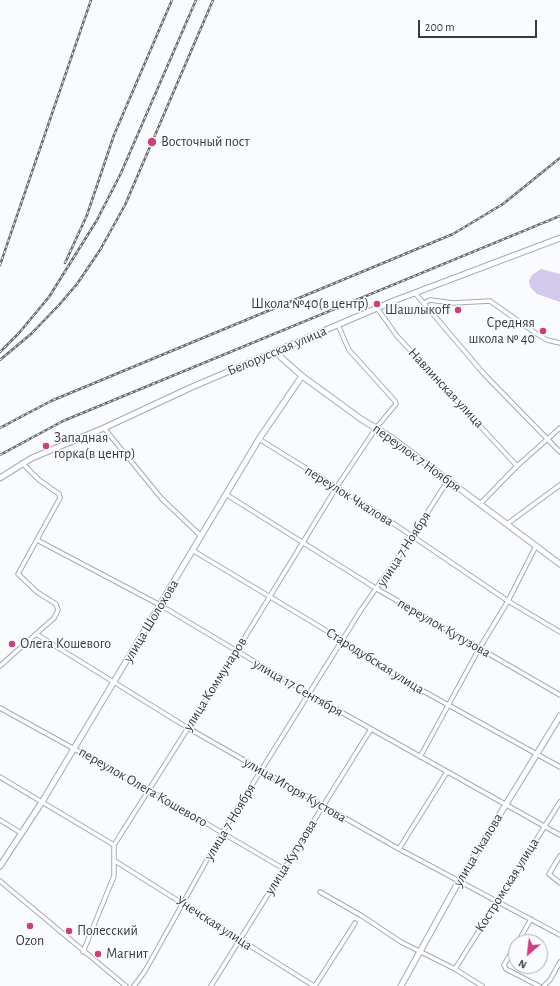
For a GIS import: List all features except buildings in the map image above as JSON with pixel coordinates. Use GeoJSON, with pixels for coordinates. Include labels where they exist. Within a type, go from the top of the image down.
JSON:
{"type":"FeatureCollection","features":[{"type":"Feature","properties":{"kind":"street","name":"Белорусская улица"},"geometry":{"type":"LineString","coordinates":[[0,478],[22,463],[55,447],[104,428],[192,387],[415,293],[560,238]]}},
{"type":"Feature","properties":{"kind":"street"},"geometry":{"type":"LineString","coordinates":[[415,293],[484,374],[560,452]]}},
{"type":"Feature","properties":{"kind":"street"},"geometry":{"type":"LineString","coordinates":[[424,303],[430,300],[475,303],[490,301],[537,334],[547,340],[560,343]]}},
{"type":"Feature","properties":{"kind":"street","name":"Навлинская улица"},"geometry":{"type":"LineString","coordinates":[[378,308],[397,336],[517,466]]}},
{"type":"Feature","properties":{"kind":"street","name":"улица Коммунаров"},"geometry":{"type":"LineString","coordinates":[[114,845],[236,652],[336,488],[376,428],[396,406],[396,402],[349,350],[338,326]]}},
{"type":"Feature","properties":{"kind":"street","name":"переулок 7 Ноября"},"geometry":{"type":"LineString","coordinates":[[275,352],[302,376],[448,480],[560,564]]}},
{"type":"Feature","properties":{"kind":"street","name":"улица Шолохова"},"geometry":{"type":"LineString","coordinates":[[0,866],[42,802],[192,550],[227,495],[259,439],[302,376]]}},
{"type":"Feature","properties":{"kind":"street"},"geometry":{"type":"LineString","coordinates":[[104,428],[162,499],[201,536]]}},
{"type":"Feature","properties":{"kind":"street"},"geometry":{"type":"LineString","coordinates":[[480,504],[517,466],[560,428]]}},
{"type":"Feature","properties":{"kind":"street","name":"переулок Чкалова"},"geometry":{"type":"LineString","coordinates":[[259,439],[378,513],[508,601],[560,632]]}},
{"type":"Feature","properties":{"kind":"street"},"geometry":{"type":"LineString","coordinates":[[0,666],[54,618],[58,610],[56,604],[37,592],[18,574],[60,498],[59,494],[39,480],[22,463]]}},
{"type":"Feature","properties":{"kind":"street","name":"улица 7 Ноября"},"geometry":{"type":"LineString","coordinates":[[134,986],[145,971],[222,833],[361,610],[412,537],[448,480]]}},
{"type":"Feature","properties":{"kind":"street"},"geometry":{"type":"LineString","coordinates":[[507,524],[559,487]]}},
{"type":"Feature","properties":{"kind":"street","name":"переулок Кутузова"},"geometry":{"type":"LineString","coordinates":[[227,495],[377,589],[560,695]]}},
{"type":"Feature","properties":{"kind":"street","name":"улица 17 Сентября"},"geometry":{"type":"LineString","coordinates":[[37,540],[160,605],[236,652],[309,694],[560,835]]}},
{"type":"Feature","properties":{"kind":"street"},"geometry":{"type":"LineString","coordinates":[[420,757],[479,649],[508,601],[536,546]]}},
{"type":"Feature","properties":{"kind":"street","name":"Стародубская улица"},"geometry":{"type":"LineString","coordinates":[[192,550],[268,598],[342,640],[398,677],[560,767]]}},
{"type":"Feature","properties":{"kind":"street","name":"улица Игоря Кустова"},"geometry":{"type":"LineString","coordinates":[[36,634],[113,683],[261,771],[400,849],[560,935]]}},
{"type":"Feature","properties":{"kind":"street","name":"переулок Олега Кошевого"},"geometry":{"type":"LineString","coordinates":[[0,708],[149,790],[284,869]]}},
{"type":"Feature","properties":{"kind":"street","name":"улица Чкалова"},"geometry":{"type":"LineString","coordinates":[[401,986],[459,881],[560,716]]}},
{"type":"Feature","properties":{"kind":"street","name":"улица Кутузова"},"geometry":{"type":"LineString","coordinates":[[211,986],[371,729]]}},
{"type":"Feature","properties":{"kind":"street"},"geometry":{"type":"LineString","coordinates":[[400,849],[447,772]]}},
{"type":"Feature","properties":{"kind":"street"},"geometry":{"type":"LineString","coordinates":[[0,777],[114,845],[114,876],[83,952]]}},
{"type":"Feature","properties":{"kind":"street","name":"Костромская улица"},"geometry":{"type":"LineString","coordinates":[[455,969],[560,802]]}},
{"type":"Feature","properties":{"kind":"street"},"geometry":{"type":"LineString","coordinates":[[0,820],[21,834]]}},
{"type":"Feature","properties":{"kind":"street"},"geometry":{"type":"LineString","coordinates":[[560,856],[549,874],[560,883]]}},
{"type":"Feature","properties":{"kind":"street","name":"Унечская улица"},"geometry":{"type":"LineString","coordinates":[[115,861],[183,902],[239,940],[314,986]]}},
{"type":"Feature","properties":{"kind":"street"},"geometry":{"type":"LineString","coordinates":[[0,881],[83,952],[126,986]]}},
{"type":"Feature","properties":{"kind":"street"},"geometry":{"type":"LineString","coordinates":[[320,892],[362,916],[402,942],[421,950],[482,986]]}},
{"type":"Feature","properties":{"kind":"street"},"geometry":{"type":"LineString","coordinates":[[523,934],[531,920]]}},
{"type":"Feature","properties":{"kind":"street"},"geometry":{"type":"LineString","coordinates":[[314,986],[355,923]]}},
{"type":"Feature","properties":{"kind":"street"},"geometry":{"type":"LineString","coordinates":[[508,958],[504,965],[508,970]]}},
{"type":"Feature","properties":{"kind":"street"},"geometry":{"type":"LineString","coordinates":[[544,986],[550,980],[560,962]]}},
{"type":"Feature","properties":{"kind":"street"},"geometry":{"type":"LineString","coordinates":[[516,974],[539,986]]}},
{"type":"Feature","properties":{"kind":"shaded area"},"geometry":{"type":"Polygon","coordinates":[[[541,269],[560,274],[560,302],[537,294],[530,287],[529,281],[532,275],[541,269]]]}},
{"type":"Feature","properties":{"kind":"railway"},"geometry":{"type":"LineString","coordinates":[[0,265],[91,0]]}},
{"type":"Feature","properties":{"kind":"railway"},"geometry":{"type":"LineString","coordinates":[[65,263],[87,215],[114,135],[172,0]]}},
{"type":"Feature","properties":{"kind":"railway"},"geometry":{"type":"LineString","coordinates":[[0,352],[19,333],[49,297],[97,220],[121,173],[196,0]]}},
{"type":"Feature","properties":{"kind":"railway"},"geometry":{"type":"LineString","coordinates":[[0,360],[31,334],[59,305],[77,284],[100,250],[125,205],[213,0]]}},
{"type":"Feature","properties":{"kind":"railway"},"geometry":{"type":"LineString","coordinates":[[0,428],[51,401],[453,234],[503,204],[560,158]]}},
{"type":"Feature","properties":{"kind":"railway"},"geometry":{"type":"LineString","coordinates":[[0,455],[63,421],[560,216]]}},
{"type":"Feature","properties":{"kind":"place","name":"Восточный пост"},"geometry":{"type":"Point","coordinates":[152,142]}},
{"type":"Feature","properties":{"kind":"place","name":"Школа №40(в центр)"},"geometry":{"type":"Point","coordinates":[377,304]}},
{"type":"Feature","properties":{"kind":"place","name":"Шашлыкоff"},"geometry":{"type":"Point","coordinates":[458,310]}},
{"type":"Feature","properties":{"kind":"place","name":"Средняя школа № 40"},"geometry":{"type":"Point","coordinates":[543,331]}},
{"type":"Feature","properties":{"kind":"place","name":"Западная горка(в центр)"},"geometry":{"type":"Point","coordinates":[46,446]}},
{"type":"Feature","properties":{"kind":"place","name":"Олега Кошевого"},"geometry":{"type":"Point","coordinates":[12,644]}},
{"type":"Feature","properties":{"kind":"place","name":"Ozon"},"geometry":{"type":"Point","coordinates":[30,926]}},
{"type":"Feature","properties":{"kind":"place","name":"Полесский"},"geometry":{"type":"Point","coordinates":[69,931]}},
{"type":"Feature","properties":{"kind":"place","name":"Магнит"},"geometry":{"type":"Point","coordinates":[98,954]}}]}
